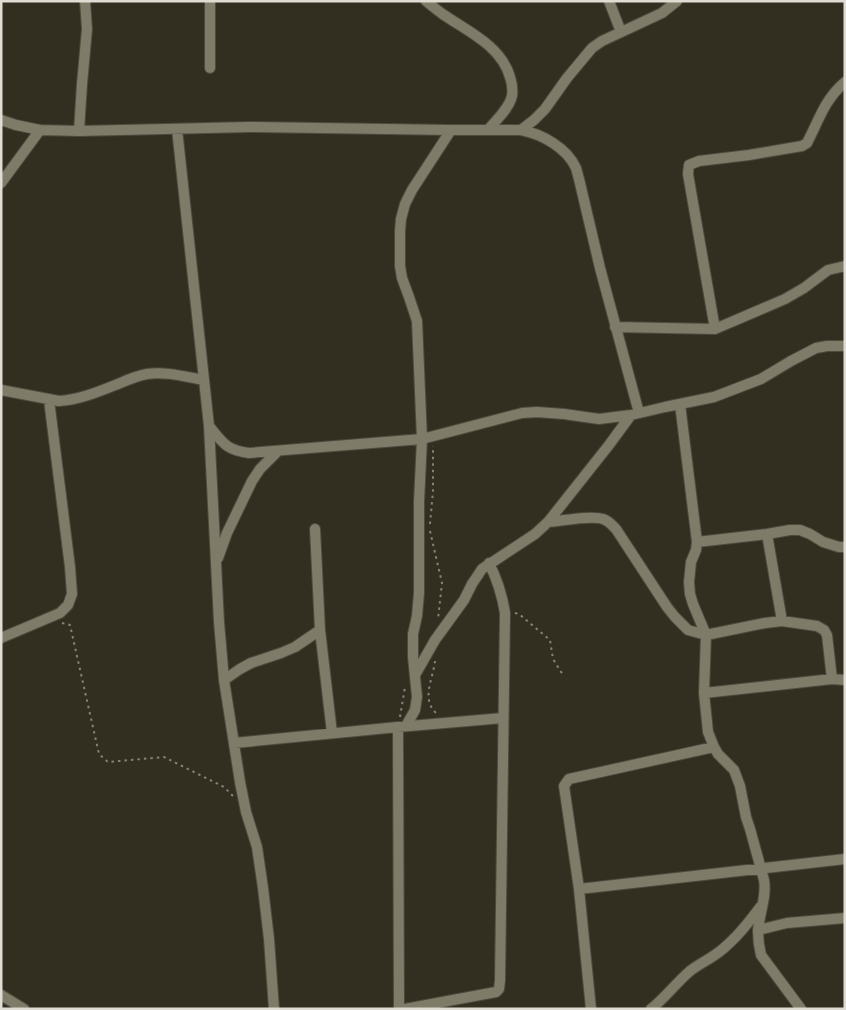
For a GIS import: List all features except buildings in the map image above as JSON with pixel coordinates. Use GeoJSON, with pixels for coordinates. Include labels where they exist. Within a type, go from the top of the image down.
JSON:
{"type":"FeatureCollection","features":[{"type":"Feature","properties":{"kind":"street"},"geometry":{"type":"LineString","coordinates":[[79,131],[80,99],[88,29],[86,1]]}},
{"type":"Feature","properties":{"kind":"street"},"geometry":{"type":"LineString","coordinates":[[210,1],[210,68]]}},
{"type":"Feature","properties":{"kind":"street"},"geometry":{"type":"LineString","coordinates":[[426,1],[483,40],[499,56],[507,68],[512,86],[510,102],[488,130]]}},
{"type":"Feature","properties":{"kind":"street"},"geometry":{"type":"LineString","coordinates":[[609,1],[621,32]]}},
{"type":"Feature","properties":{"kind":"street"},"geometry":{"type":"LineString","coordinates":[[521,130],[545,109],[592,48],[602,41],[662,13],[677,1]]}},
{"type":"Feature","properties":{"kind":"street"},"geometry":{"type":"LineString","coordinates":[[715,329],[688,174],[689,165],[699,161],[802,146],[809,139],[828,100],[836,89],[845,82]]}},
{"type":"Feature","properties":{"kind":"street"},"geometry":{"type":"LineString","coordinates":[[1,120],[40,130],[79,131],[249,127],[521,130],[542,136],[556,145],[575,167],[635,414]]}},
{"type":"Feature","properties":{"kind":"street"},"geometry":{"type":"LineString","coordinates":[[177,129],[209,426],[224,680],[246,812],[257,847],[270,939],[274,1009]]}},
{"type":"Feature","properties":{"kind":"street"},"geometry":{"type":"LineString","coordinates":[[1,183],[40,130]]}},
{"type":"Feature","properties":{"kind":"street"},"geometry":{"type":"LineString","coordinates":[[399,1009],[402,726],[415,710],[417,697],[413,634],[419,592],[419,502],[422,439],[416,320],[402,278],[400,232],[405,204],[412,190],[451,130]]}},
{"type":"Feature","properties":{"kind":"street"},"geometry":{"type":"LineString","coordinates":[[615,327],[715,329],[723,327],[785,299],[804,288],[828,270],[845,266]]}},
{"type":"Feature","properties":{"kind":"street"},"geometry":{"type":"LineString","coordinates":[[209,426],[225,446],[240,452],[249,453],[422,439],[522,413],[564,414],[599,419],[635,414],[714,397],[761,379],[816,348],[845,346]]}},
{"type":"Feature","properties":{"kind":"street"},"geometry":{"type":"LineString","coordinates":[[1,390],[59,402],[90,395],[136,376],[148,374],[160,373],[204,380]]}},
{"type":"Feature","properties":{"kind":"street"},"geometry":{"type":"LineString","coordinates":[[1,638],[60,613],[68,605],[72,594],[49,400]]}},
{"type":"Feature","properties":{"kind":"street"},"geometry":{"type":"LineString","coordinates":[[680,404],[697,542],[691,562],[690,594],[706,635],[704,693],[708,732],[718,754],[734,770],[740,786],[746,817],[761,868],[765,887],[758,930],[761,955],[801,1009]]}},
{"type":"Feature","properties":{"kind":"street"},"geometry":{"type":"LineString","coordinates":[[415,676],[435,640],[464,600],[482,569],[535,534],[548,522],[635,414]]}},
{"type":"Feature","properties":{"kind":"street"},"geometry":{"type":"LineString","coordinates":[[216,563],[227,534],[252,481],[260,469],[277,452]]}},
{"type":"Feature","properties":{"kind":"street"},"geometry":{"type":"LineString","coordinates":[[548,522],[590,518],[609,522],[616,529],[667,607],[688,630],[706,635],[782,621],[817,626],[824,630],[827,635],[832,679]]}},
{"type":"Feature","properties":{"kind":"street"},"geometry":{"type":"LineString","coordinates":[[315,529],[320,630],[332,733]]}},
{"type":"Feature","properties":{"kind":"street"},"geometry":{"type":"LineString","coordinates":[[697,542],[800,530],[823,542],[845,547]]}},
{"type":"Feature","properties":{"kind":"street"},"geometry":{"type":"LineString","coordinates":[[767,534],[782,621]]}},
{"type":"Feature","properties":{"kind":"street"},"geometry":{"type":"LineString","coordinates":[[405,1009],[426,1007],[496,992],[499,989],[505,613],[497,578],[489,563]]}},
{"type":"Feature","properties":{"kind":"street"},"geometry":{"type":"LineString","coordinates":[[224,680],[251,663],[295,647],[320,630]]}},
{"type":"Feature","properties":{"kind":"street"},"geometry":{"type":"LineString","coordinates":[[704,693],[832,679],[845,680]]}},
{"type":"Feature","properties":{"kind":"street"},"geometry":{"type":"LineString","coordinates":[[234,743],[503,718]]}},
{"type":"Feature","properties":{"kind":"street"},"geometry":{"type":"LineString","coordinates":[[591,1009],[579,889],[564,786],[569,779],[714,747]]}},
{"type":"Feature","properties":{"kind":"street"},"geometry":{"type":"LineString","coordinates":[[579,889],[845,859]]}},
{"type":"Feature","properties":{"kind":"street"},"geometry":{"type":"LineString","coordinates":[[655,1007],[692,969],[736,938],[762,905]]}},
{"type":"Feature","properties":{"kind":"street"},"geometry":{"type":"LineString","coordinates":[[758,930],[786,923],[845,918]]}},
{"type":"Feature","properties":{"kind":"street"},"geometry":{"type":"LineString","coordinates":[[1,995],[24,1009]]}},
{"type":"Feature","properties":{"kind":"path"},"geometry":{"type":"LineString","coordinates":[[505,613],[519,614],[550,640],[553,658],[563,675]]}},
{"type":"Feature","properties":{"kind":"path"},"geometry":{"type":"LineString","coordinates":[[56,621],[70,625],[99,754],[108,762],[164,757],[224,787],[236,799]]}}]}
